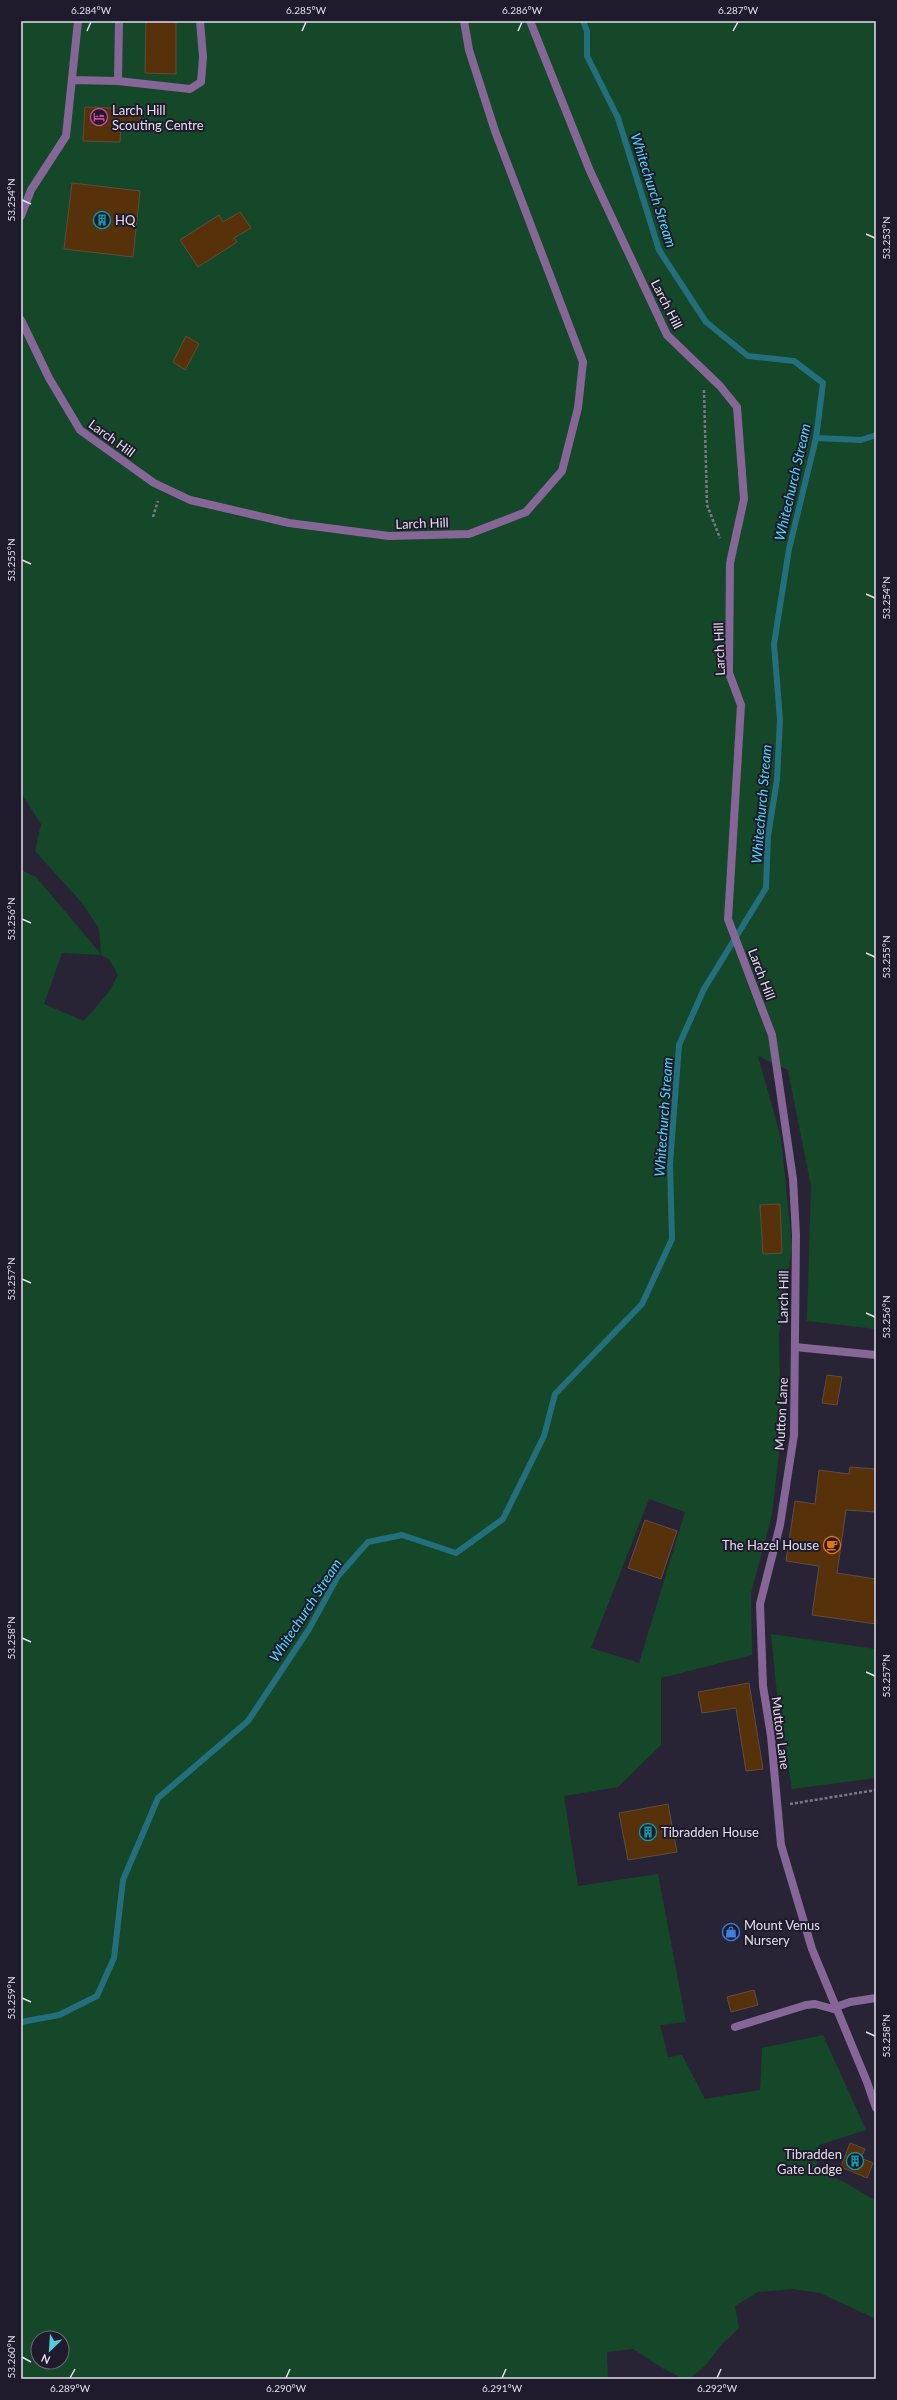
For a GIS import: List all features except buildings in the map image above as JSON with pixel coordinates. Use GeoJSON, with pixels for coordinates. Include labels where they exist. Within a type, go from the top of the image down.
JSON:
{"type":"FeatureCollection","features":[{"type":"Feature","properties":{"kind":"street"},"geometry":{"type":"LineString","coordinates":[[21,216],[31,190],[66,136],[78,21]]}},
{"type":"Feature","properties":{"kind":"street"},"geometry":{"type":"LineString","coordinates":[[118,81],[119,21]]}},
{"type":"Feature","properties":{"kind":"street"},"geometry":{"type":"LineString","coordinates":[[73,80],[118,81],[190,89],[201,82],[203,57],[200,21]]}},
{"type":"Feature","properties":{"kind":"street","name":"Larch Hill"},"geometry":{"type":"LineString","coordinates":[[21,320],[49,378],[80,430],[154,483],[190,500],[289,523],[388,536],[469,534],[526,512],[562,471],[578,408],[583,362],[495,131],[469,50],[464,21]]}},
{"type":"Feature","properties":{"kind":"street","name":"Larch Hill"},"geometry":{"type":"LineString","coordinates":[[530,21],[590,171],[667,335],[704,370],[737,407],[744,499],[730,563],[729,673],[741,705],[728,919],[772,1035],[793,1179],[796,1235],[795,1347]]}},
{"type":"Feature","properties":{"kind":"street"},"geometry":{"type":"LineString","coordinates":[[795,1347],[876,1355]]}},
{"type":"Feature","properties":{"kind":"street","name":"Mutton Lane"},"geometry":{"type":"LineString","coordinates":[[795,1347],[794,1435],[780,1525],[760,1604],[763,1686],[771,1736],[781,1845],[812,1949],[876,2108]]}},
{"type":"Feature","properties":{"kind":"street"},"geometry":{"type":"LineString","coordinates":[[735,2027],[806,2005],[816,2004],[836,2008],[850,2002],[876,1998]]}},
{"type":"Feature","properties":{"kind":"path"},"geometry":{"type":"LineString","coordinates":[[704,370],[707,505],[730,563]]}},
{"type":"Feature","properties":{"kind":"path"},"geometry":{"type":"LineString","coordinates":[[777,1807],[876,1790]]}},
{"type":"Feature","properties":{"kind":"green space"},"geometry":{"type":"Polygon","coordinates":[[[21,21],[876,21],[876,1329],[807,1321],[811,1186],[788,1071],[792,1072],[758,1056],[781,1138],[792,1246],[779,1335],[781,1435],[772,1515],[751,1593],[752,1655],[661,1678],[661,1745],[618,1787],[564,1796],[578,1886],[658,1874],[686,2022],[660,2025],[668,2057],[682,2055],[705,2099],[760,2090],[762,2048],[823,2035],[866,2130],[819,2145],[816,2169],[846,2183],[876,2201],[876,2319],[820,2293],[793,2289],[758,2292],[735,2306],[739,2328],[721,2345],[706,2365],[689,2379],[684,2379],[664,2369],[633,2349],[607,2352],[608,2379],[21,2379],[21,870],[36,877],[101,954],[99,929],[83,904],[35,851],[41,824],[21,793],[21,21]],[[62,953],[44,1004],[84,1021],[109,992],[118,975],[109,959],[101,955],[62,953]],[[649,1499],[591,1648],[639,1663],[685,1512],[649,1499]]]}},
{"type":"Feature","properties":{"kind":"green space"},"geometry":{"type":"Polygon","coordinates":[[[771,1634],[876,1649],[876,1778],[792,1789],[778,1704],[771,1634]]]}},
{"type":"Feature","properties":{"kind":"waterway","name":"Whitechurch Stream"},"geometry":{"type":"LineString","coordinates":[[21,2022],[59,2015],[97,1996],[114,1958],[123,1880],[158,1798],[248,1721],[309,1629],[338,1576],[368,1542],[402,1535],[456,1553],[503,1519],[544,1436],[555,1394],[642,1304],[672,1239],[670,1164],[679,1045],[704,989],[766,888],[768,836],[777,780],[780,720],[774,644],[789,549],[816,438],[823,383],[794,361],[748,356],[706,322],[659,250],[618,118],[587,56],[587,31],[583,21]]}},
{"type":"Feature","properties":{"kind":"waterway"},"geometry":{"type":"LineString","coordinates":[[816,438],[861,440],[876,435]]}},
{"type":"Feature","properties":{"kind":"place","name":"Larch Hill Scouting Centre"},"geometry":{"type":"Point","coordinates":[99,117]}},
{"type":"Feature","properties":{"kind":"place","name":"HQ"},"geometry":{"type":"Point","coordinates":[102,220]}},
{"type":"Feature","properties":{"kind":"place","name":"The Hazel House"},"geometry":{"type":"Point","coordinates":[832,1545]}},
{"type":"Feature","properties":{"kind":"place","name":"Tibradden House"},"geometry":{"type":"Point","coordinates":[648,1832]}},
{"type":"Feature","properties":{"kind":"place","name":"Mount Venus Nursery"},"geometry":{"type":"Point","coordinates":[731,1932]}},
{"type":"Feature","properties":{"kind":"place","name":"Tibradden Gate Lodge"},"geometry":{"type":"Point","coordinates":[855,2161]}}]}
